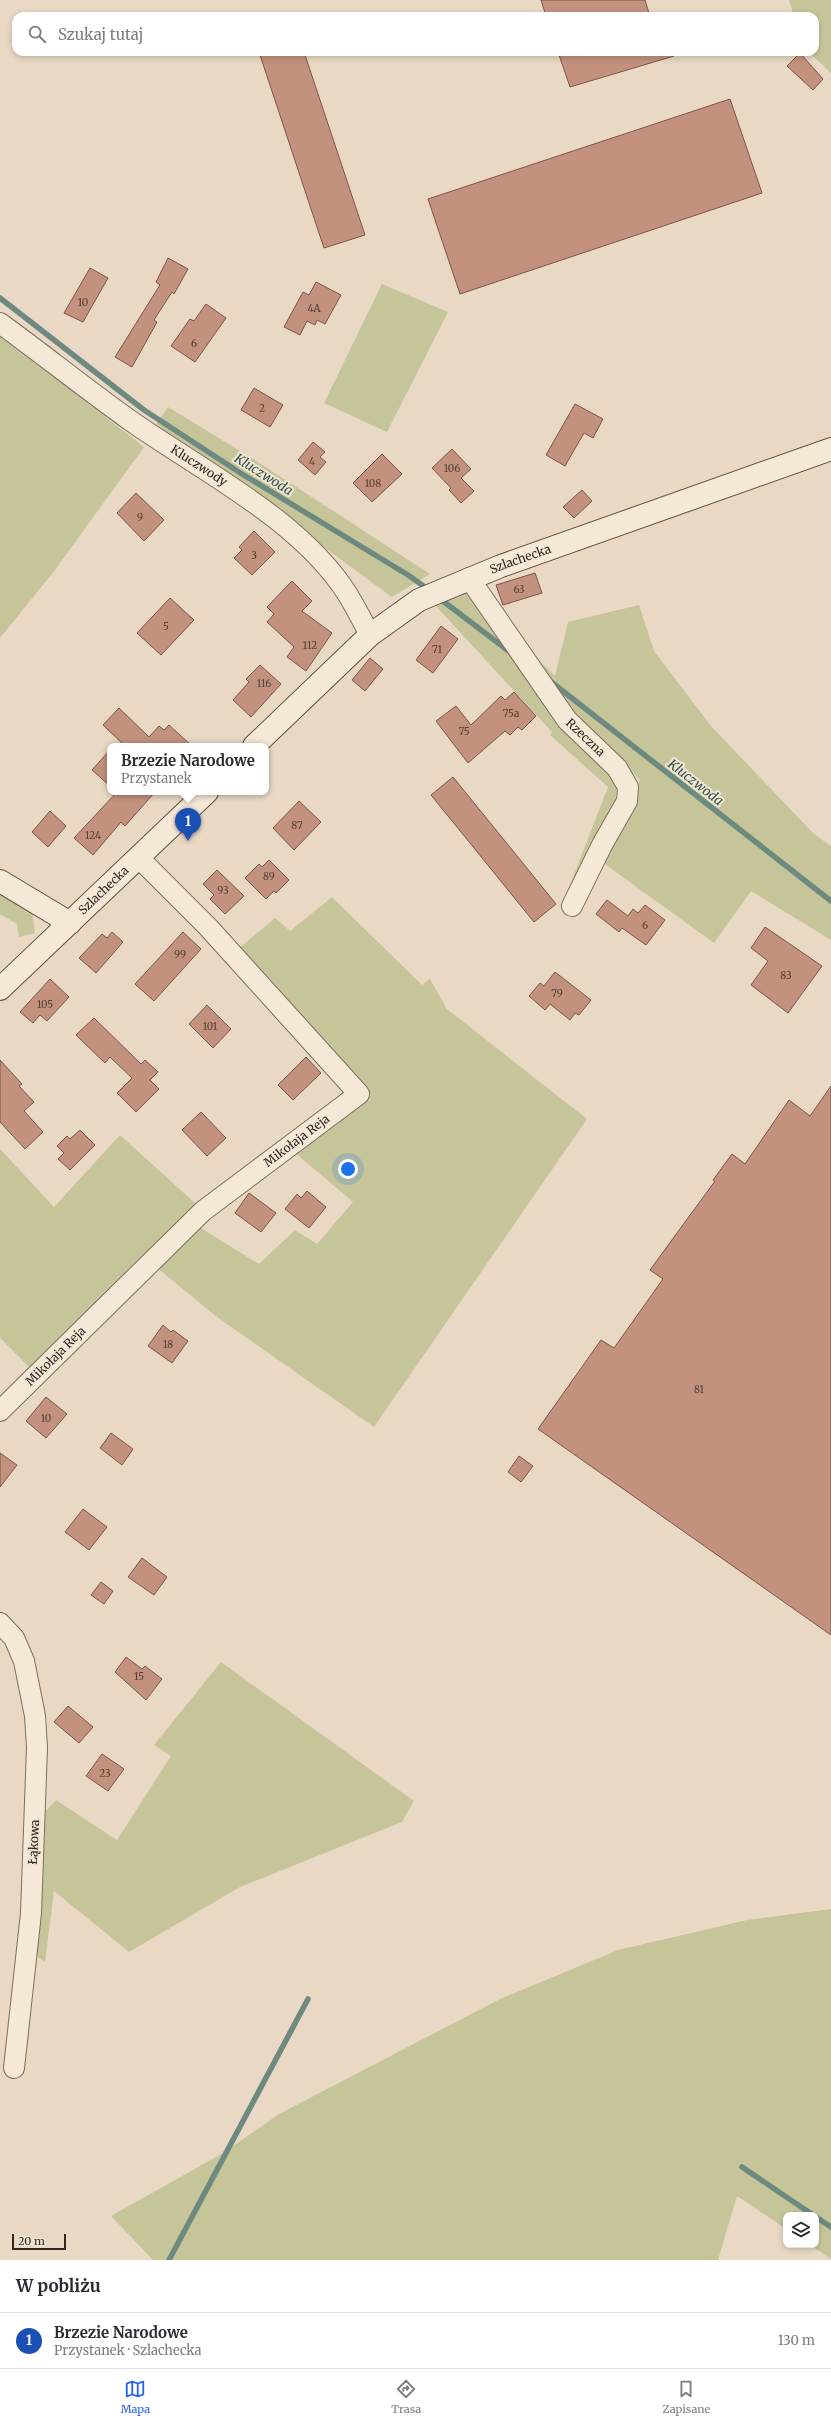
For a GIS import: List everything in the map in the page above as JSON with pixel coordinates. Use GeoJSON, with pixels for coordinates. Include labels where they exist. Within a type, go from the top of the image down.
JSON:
{"type":"FeatureCollection","features":[{"type":"Feature","properties":{"kind":"street","name":"Kluczwody"},"geometry":{"type":"LineString","coordinates":[[0,323],[131,421],[251,501],[299,540],[313,552],[348,595],[370,635]]}},
{"type":"Feature","properties":{"kind":"street","name":"Szlachecka"},"geometry":{"type":"LineString","coordinates":[[257,743],[370,635],[419,600],[463,581],[831,449]]}},
{"type":"Feature","properties":{"kind":"street","name":"Rzeczna"},"geometry":{"type":"LineString","coordinates":[[463,581],[567,720],[616,768],[628,787],[627,801],[602,845],[572,906]]}},
{"type":"Feature","properties":{"kind":"street","name":"Szlachecka"},"geometry":{"type":"LineString","coordinates":[[0,989],[204,795]]}},
{"type":"Feature","properties":{"kind":"street","name":"Mikołaja Reja"},"geometry":{"type":"LineString","coordinates":[[0,1411],[203,1211],[359,1094],[208,927],[138,857]]}},
{"type":"Feature","properties":{"kind":"street"},"geometry":{"type":"LineString","coordinates":[[0,880],[70,923]]}},
{"type":"Feature","properties":{"kind":"street","name":"Łąkowa"},"geometry":{"type":"LineString","coordinates":[[0,1623],[14,1638],[24,1661],[35,1716],[37,1747],[31,1913],[14,2068]]}},
{"type":"Feature","properties":{"kind":"green space"},"geometry":{"type":"Polygon","coordinates":[[[789,0],[831,0],[831,73],[813,56],[819,56],[819,12],[793,12],[789,0]]]}},
{"type":"Feature","properties":{"kind":"green space"},"geometry":{"type":"Polygon","coordinates":[[[382,284],[448,312],[387,432],[324,403],[382,284]]]}},
{"type":"Feature","properties":{"kind":"green space"},"geometry":{"type":"Polygon","coordinates":[[[0,335],[144,447],[55,570],[0,638],[0,335]]]}},
{"type":"Feature","properties":{"kind":"green space"},"geometry":{"type":"Polygon","coordinates":[[[168,407],[258,462],[430,574],[392,597],[156,424],[168,407]]]}},
{"type":"Feature","properties":{"kind":"green space"},"geometry":{"type":"Polygon","coordinates":[[[469,591],[617,781],[615,806],[563,903],[608,787],[550,735],[552,732],[435,605],[469,591]]]}},
{"type":"Feature","properties":{"kind":"green space"},"geometry":{"type":"Polygon","coordinates":[[[639,605],[654,651],[711,726],[814,834],[831,846],[831,940],[751,891],[714,943],[602,862],[640,780],[562,702],[531,653],[555,676],[568,622],[639,605]]]}},
{"type":"Feature","properties":{"kind":"green space"},"geometry":{"type":"Polygon","coordinates":[[[0,892],[32,910],[35,933],[19,937],[17,924],[0,914],[0,892]]]}},
{"type":"Feature","properties":{"kind":"green space"},"geometry":{"type":"Polygon","coordinates":[[[332,897],[422,985],[430,979],[447,1009],[587,1119],[374,1427],[217,1317],[156,1267],[196,1225],[259,1264],[295,1230],[317,1244],[353,1202],[294,1152],[364,1095],[237,950],[275,918],[290,931],[332,897]]]}},
{"type":"Feature","properties":{"kind":"green space"},"geometry":{"type":"Polygon","coordinates":[[[120,1135],[196,1204],[33,1371],[0,1338],[0,1149],[54,1207],[120,1135]]]}},
{"type":"Feature","properties":{"kind":"green space"},"geometry":{"type":"Polygon","coordinates":[[[221,1662],[414,1801],[402,1822],[240,1887],[129,1952],[54,1891],[45,1962],[32,1953],[42,1815],[56,1800],[117,1840],[171,1756],[154,1745],[221,1662]]]}},
{"type":"Feature","properties":{"kind":"green space"},"geometry":{"type":"Polygon","coordinates":[[[831,1909],[831,2259],[814,2248],[819,2248],[819,2212],[783,2212],[783,2227],[737,2196],[718,2260],[153,2260],[111,2216],[223,2153],[279,2114],[500,1999],[618,1950],[747,1920],[831,1909]]]}},
{"type":"Feature","properties":{"kind":"building"},"geometry":{"type":"Polygon","coordinates":[[[541,0],[645,0],[649,12],[545,12],[541,0]]]}},
{"type":"Feature","properties":{"kind":"building"},"geometry":{"type":"Polygon","coordinates":[[[260,56],[305,56],[365,235],[324,248],[260,56]]]}},
{"type":"Feature","properties":{"kind":"building"},"geometry":{"type":"Polygon","coordinates":[[[559,56],[674,56],[570,87],[559,56]]]}},
{"type":"Feature","properties":{"kind":"building"},"geometry":{"type":"Polygon","coordinates":[[[797,56],[803,56],[823,79],[813,90],[787,66],[797,56]]]}},
{"type":"Feature","properties":{"kind":"building"},"geometry":{"type":"Polygon","coordinates":[[[730,99],[762,193],[460,294],[428,199],[730,99]]]}},
{"type":"Feature","properties":{"kind":"building"},"geometry":{"type":"Polygon","coordinates":[[[168,258],[188,269],[174,294],[172,292],[154,320],[157,322],[132,367],[115,357],[160,285],[156,282],[168,258]]]}},
{"type":"Feature","properties":{"kind":"building"},"geometry":{"type":"Polygon","coordinates":[[[90,268],[108,278],[83,322],[64,313],[90,268]]]}},
{"type":"Feature","properties":{"kind":"building"},"geometry":{"type":"Polygon","coordinates":[[[316,282],[341,295],[325,324],[317,320],[315,325],[307,321],[300,335],[284,327],[303,292],[309,295],[316,282]]]}},
{"type":"Feature","properties":{"kind":"building"},"geometry":{"type":"Polygon","coordinates":[[[206,304],[226,318],[195,362],[171,346],[190,319],[194,321],[206,304]]]}},
{"type":"Feature","properties":{"kind":"building"},"geometry":{"type":"Polygon","coordinates":[[[254,388],[283,405],[270,427],[241,410],[254,388]]]}},
{"type":"Feature","properties":{"kind":"building"},"geometry":{"type":"Polygon","coordinates":[[[575,404],[603,419],[593,438],[584,433],[565,466],[546,455],[575,404]]]}},
{"type":"Feature","properties":{"kind":"building"},"geometry":{"type":"Polygon","coordinates":[[[313,442],[325,452],[320,457],[326,462],[315,475],[298,460],[313,442]]]}},
{"type":"Feature","properties":{"kind":"building"},"geometry":{"type":"Polygon","coordinates":[[[452,449],[471,469],[461,478],[474,491],[461,503],[449,490],[451,488],[432,468],[452,449]]]}},
{"type":"Feature","properties":{"kind":"building"},"geometry":{"type":"Polygon","coordinates":[[[382,454],[402,474],[372,502],[353,483],[382,454]]]}},
{"type":"Feature","properties":{"kind":"building"},"geometry":{"type":"Polygon","coordinates":[[[582,490],[592,501],[574,518],[563,507],[582,490]]]}},
{"type":"Feature","properties":{"kind":"building"},"geometry":{"type":"Polygon","coordinates":[[[136,493],[164,520],[144,541],[117,513],[136,493]]]}},
{"type":"Feature","properties":{"kind":"building"},"geometry":{"type":"Polygon","coordinates":[[[254,531],[275,552],[252,575],[234,558],[242,550],[239,547],[254,531]]]}},
{"type":"Feature","properties":{"kind":"building"},"geometry":{"type":"Polygon","coordinates":[[[535,573],[542,593],[503,605],[496,585],[535,573]]]}},
{"type":"Feature","properties":{"kind":"building"},"geometry":{"type":"Polygon","coordinates":[[[292,581],[312,601],[302,611],[332,633],[306,671],[287,657],[294,647],[267,622],[274,614],[267,607],[292,581]]]}},
{"type":"Feature","properties":{"kind":"building"},"geometry":{"type":"Polygon","coordinates":[[[170,598],[194,620],[161,655],[137,633],[170,598]]]}},
{"type":"Feature","properties":{"kind":"building"},"geometry":{"type":"Polygon","coordinates":[[[441,626],[458,639],[433,673],[416,660],[441,626]]]}},
{"type":"Feature","properties":{"kind":"building"},"geometry":{"type":"Polygon","coordinates":[[[370,658],[383,669],[365,691],[352,680],[370,658]]]}},
{"type":"Feature","properties":{"kind":"building"},"geometry":{"type":"Polygon","coordinates":[[[260,665],[281,684],[251,717],[233,700],[249,682],[246,679],[260,665]]]}},
{"type":"Feature","properties":{"kind":"building"},"geometry":{"type":"Polygon","coordinates":[[[514,692],[536,716],[522,730],[518,727],[510,735],[505,731],[468,763],[436,721],[456,706],[471,725],[501,696],[505,700],[514,692]]]}},
{"type":"Feature","properties":{"kind":"building"},"geometry":{"type":"Polygon","coordinates":[[[119,708],[149,737],[159,726],[164,730],[169,725],[189,743],[122,743],[103,725],[119,708]]]}},
{"type":"Feature","properties":{"kind":"building"},"geometry":{"type":"Polygon","coordinates":[[[107,753],[107,783],[92,770],[107,753]]]}},
{"type":"Feature","properties":{"kind":"building"},"geometry":{"type":"Polygon","coordinates":[[[453,777],[556,904],[534,922],[431,795],[453,777]]]}},
{"type":"Feature","properties":{"kind":"building"},"geometry":{"type":"Polygon","coordinates":[[[114,795],[152,795],[125,826],[121,822],[93,855],[74,838],[114,795]]]}},
{"type":"Feature","properties":{"kind":"building"},"geometry":{"type":"Polygon","coordinates":[[[299,801],[321,822],[294,850],[273,828],[299,801]]]}},
{"type":"Feature","properties":{"kind":"building"},"geometry":{"type":"Polygon","coordinates":[[[50,811],[66,826],[48,847],[32,832],[50,811]]]}},
{"type":"Feature","properties":{"kind":"building"},"geometry":{"type":"Polygon","coordinates":[[[269,860],[289,880],[276,893],[274,891],[266,899],[245,878],[259,864],[262,867],[269,860]]]}},
{"type":"Feature","properties":{"kind":"building"},"geometry":{"type":"Polygon","coordinates":[[[217,870],[244,896],[225,914],[210,899],[214,895],[203,884],[217,870]]]}},
{"type":"Feature","properties":{"kind":"building"},"geometry":{"type":"Polygon","coordinates":[[[607,900],[628,916],[633,909],[638,913],[645,905],[665,920],[646,945],[622,928],[619,932],[596,914],[607,900]]]}},
{"type":"Feature","properties":{"kind":"building"},"geometry":{"type":"Polygon","coordinates":[[[765,927],[822,966],[788,1013],[751,985],[768,961],[751,948],[765,927]]]}},
{"type":"Feature","properties":{"kind":"building"},"geometry":{"type":"Polygon","coordinates":[[[112,932],[123,942],[96,973],[79,958],[102,934],[107,938],[112,932]]]}},
{"type":"Feature","properties":{"kind":"building"},"geometry":{"type":"Polygon","coordinates":[[[183,932],[201,949],[154,1001],[135,984],[183,932]]]}},
{"type":"Feature","properties":{"kind":"building"},"geometry":{"type":"Polygon","coordinates":[[[555,972],[591,1000],[579,1015],[575,1013],[570,1020],[550,1004],[545,1010],[529,996],[540,983],[544,986],[555,972]]]}},
{"type":"Feature","properties":{"kind":"building"},"geometry":{"type":"Polygon","coordinates":[[[50,979],[69,997],[47,1021],[40,1015],[33,1023],[20,1012],[50,979]]]}},
{"type":"Feature","properties":{"kind":"building"},"geometry":{"type":"Polygon","coordinates":[[[207,1005],[231,1029],[213,1048],[189,1024],[207,1005]]]}},
{"type":"Feature","properties":{"kind":"building"},"geometry":{"type":"Polygon","coordinates":[[[94,1018],[141,1064],[145,1060],[158,1072],[150,1080],[159,1089],[136,1112],[117,1093],[132,1078],[110,1057],[105,1063],[76,1035],[94,1018]]]}},
{"type":"Feature","properties":{"kind":"building"},"geometry":{"type":"Polygon","coordinates":[[[306,1057],[321,1073],[293,1100],[278,1085],[306,1057]]]}},
{"type":"Feature","properties":{"kind":"building"},"geometry":{"type":"Polygon","coordinates":[[[0,1060],[22,1084],[19,1086],[34,1102],[24,1111],[43,1132],[25,1149],[0,1122],[0,1060]]]}},
{"type":"Feature","properties":{"kind":"building"},"geometry":{"type":"Polygon","coordinates":[[[831,1086],[831,1635],[538,1429],[601,1340],[614,1348],[663,1279],[650,1270],[715,1181],[713,1180],[732,1154],[745,1164],[789,1100],[810,1116],[831,1086]]]}},
{"type":"Feature","properties":{"kind":"building"},"geometry":{"type":"Polygon","coordinates":[[[201,1112],[226,1138],[207,1156],[182,1130],[201,1112]]]}},
{"type":"Feature","properties":{"kind":"building"},"geometry":{"type":"Polygon","coordinates":[[[80,1130],[95,1145],[70,1170],[58,1159],[64,1153],[57,1146],[67,1136],[70,1139],[80,1130]]]}},
{"type":"Feature","properties":{"kind":"building"},"geometry":{"type":"Polygon","coordinates":[[[307,1191],[326,1207],[309,1228],[285,1209],[297,1194],[301,1198],[307,1191]]]}},
{"type":"Feature","properties":{"kind":"building"},"geometry":{"type":"Polygon","coordinates":[[[249,1193],[276,1213],[261,1232],[235,1213],[249,1193]]]}},
{"type":"Feature","properties":{"kind":"building"},"geometry":{"type":"Polygon","coordinates":[[[163,1325],[171,1332],[173,1330],[188,1341],[172,1363],[148,1346],[163,1325]]]}},
{"type":"Feature","properties":{"kind":"building"},"geometry":{"type":"Polygon","coordinates":[[[46,1397],[67,1414],[46,1438],[26,1421],[46,1397]]]}},
{"type":"Feature","properties":{"kind":"building"},"geometry":{"type":"Polygon","coordinates":[[[111,1433],[133,1449],[122,1465],[100,1448],[111,1433]]]}},
{"type":"Feature","properties":{"kind":"building"},"geometry":{"type":"Polygon","coordinates":[[[0,1453],[17,1465],[0,1487],[0,1453]]]}},
{"type":"Feature","properties":{"kind":"building"},"geometry":{"type":"Polygon","coordinates":[[[519,1456],[533,1466],[521,1482],[508,1472],[519,1456]]]}},
{"type":"Feature","properties":{"kind":"building"},"geometry":{"type":"Polygon","coordinates":[[[83,1509],[107,1527],[89,1550],[65,1532],[83,1509]]]}},
{"type":"Feature","properties":{"kind":"building"},"geometry":{"type":"Polygon","coordinates":[[[142,1558],[167,1577],[154,1595],[128,1577],[142,1558]]]}},
{"type":"Feature","properties":{"kind":"building"},"geometry":{"type":"Polygon","coordinates":[[[101,1582],[113,1591],[104,1604],[91,1595],[101,1582]]]}},
{"type":"Feature","properties":{"kind":"building"},"geometry":{"type":"Polygon","coordinates":[[[126,1657],[142,1669],[145,1666],[162,1679],[146,1700],[115,1672],[126,1657]]]}},
{"type":"Feature","properties":{"kind":"building"},"geometry":{"type":"Polygon","coordinates":[[[68,1706],[93,1727],[79,1743],[54,1722],[68,1706]]]}},
{"type":"Feature","properties":{"kind":"building"},"geometry":{"type":"Polygon","coordinates":[[[102,1754],[124,1769],[108,1791],[86,1776],[102,1754]]]}},
{"type":"Feature","properties":{"kind":"waterway","name":"Kluczwoda"},"geometry":{"type":"LineString","coordinates":[[0,298],[144,410],[242,474],[408,575],[429,590]]}},
{"type":"Feature","properties":{"kind":"waterway","name":"Kluczwoda"},"geometry":{"type":"LineString","coordinates":[[439,598],[510,652]]}},
{"type":"Feature","properties":{"kind":"waterway","name":"Kluczwoda"},"geometry":{"type":"LineString","coordinates":[[550,681],[831,901]]}},
{"type":"Feature","properties":{"kind":"waterway"},"geometry":{"type":"LineString","coordinates":[[169,2260],[308,1999]]}},
{"type":"Feature","properties":{"kind":"waterway"},"geometry":{"type":"LineString","coordinates":[[742,2167],[809,2212]]}},
{"type":"Feature","properties":{"kind":"waterway"},"geometry":{"type":"LineString","coordinates":[[819,2219],[831,2227]]}},
{"type":"Feature","properties":{"kind":"place","name":"Brzezie Narodowe"},"geometry":{"type":"Point","coordinates":[188,841]}}]}
